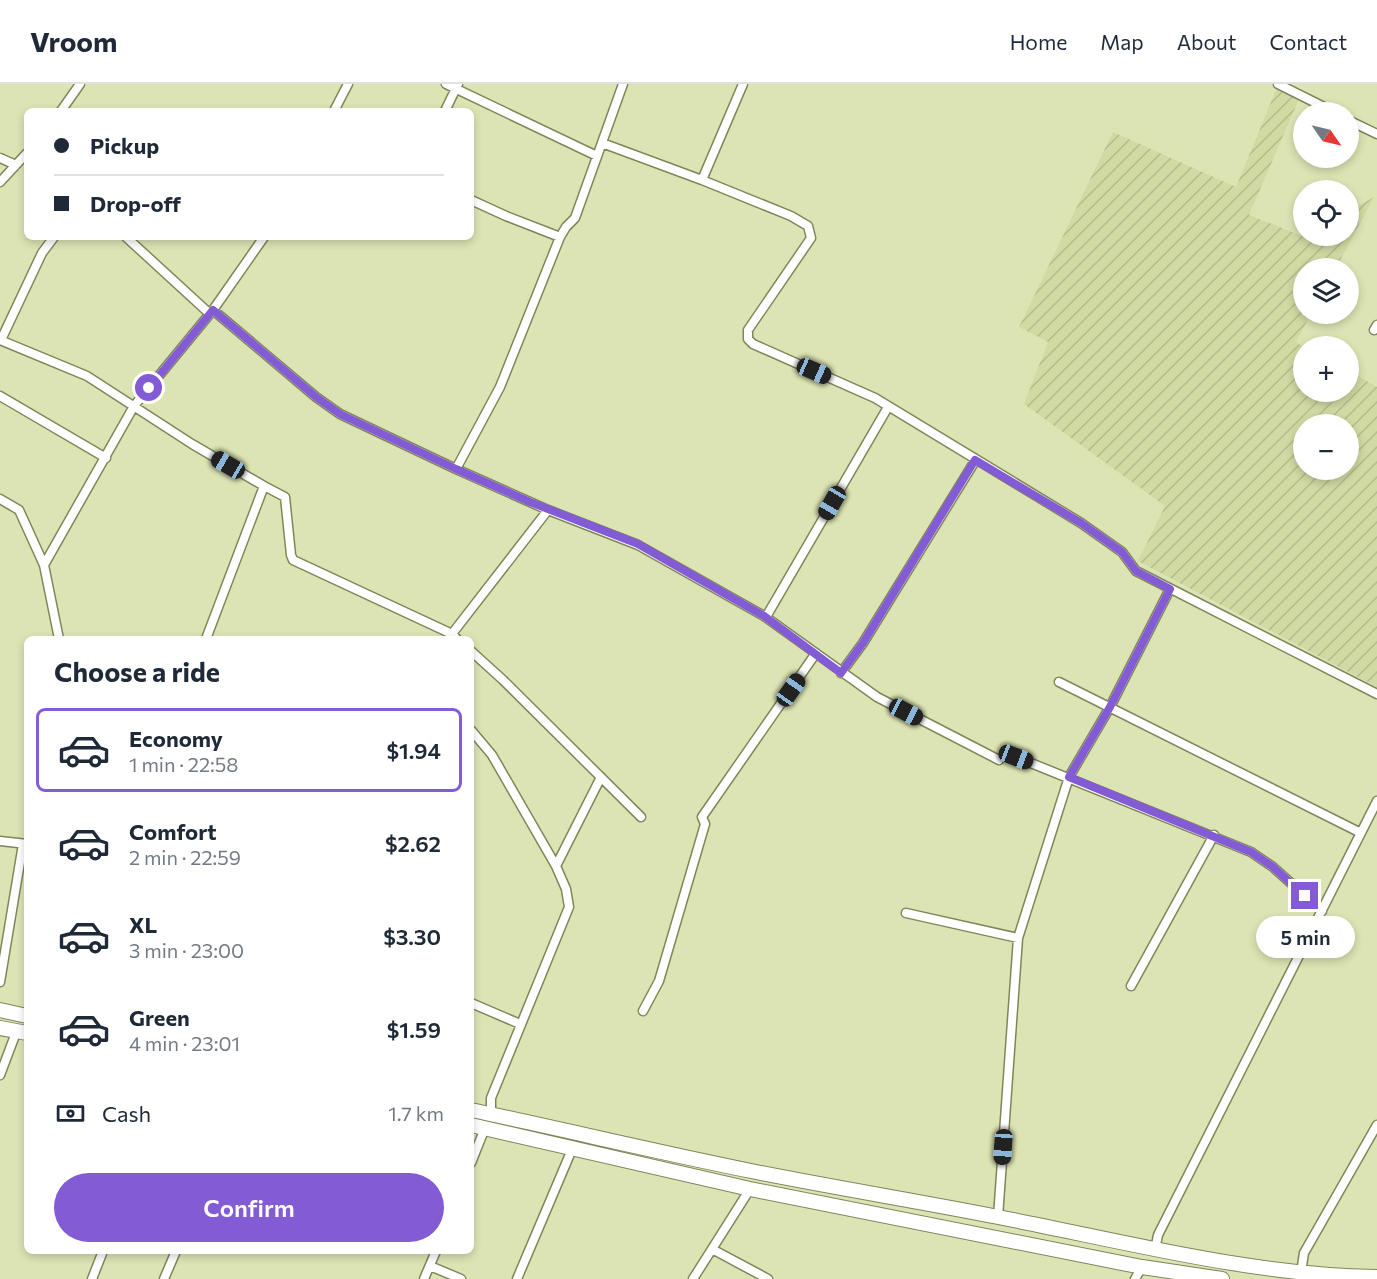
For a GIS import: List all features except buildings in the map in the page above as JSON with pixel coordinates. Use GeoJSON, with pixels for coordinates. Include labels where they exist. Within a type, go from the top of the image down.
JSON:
{"type":"FeatureCollection","features":[{"type":"Feature","properties":{"kind":"highway"},"geometry":{"type":"LineString","coordinates":[[0,1010],[24,1015]]}},
{"type":"Feature","properties":{"kind":"highway"},"geometry":{"type":"LineString","coordinates":[[0,1028],[22,1031]]}},
{"type":"Feature","properties":{"kind":"highway"},"geometry":{"type":"LineString","coordinates":[[474,1111],[756,1172],[998,1217],[1155,1250],[1300,1275],[1377,1277]]}},
{"type":"Feature","properties":{"kind":"highway"},"geometry":{"type":"LineString","coordinates":[[474,1126],[750,1189],[1138,1273],[1222,1279]]}},
{"type":"Feature","properties":{"kind":"street"},"geometry":{"type":"LineString","coordinates":[[336,108],[348,84]]}},
{"type":"Feature","properties":{"kind":"street"},"geometry":{"type":"LineString","coordinates":[[446,84],[457,86],[597,156]]}},
{"type":"Feature","properties":{"kind":"street"},"geometry":{"type":"LineString","coordinates":[[456,469],[500,387],[560,237],[575,218],[623,84]]}},
{"type":"Feature","properties":{"kind":"street"},"geometry":{"type":"LineString","coordinates":[[702,180],[743,84]]}},
{"type":"Feature","properties":{"kind":"street"},"geometry":{"type":"LineString","coordinates":[[1278,84],[1314,102]]}},
{"type":"Feature","properties":{"kind":"street"},"geometry":{"type":"LineString","coordinates":[[63,108],[78,85]]}},
{"type":"Feature","properties":{"kind":"street"},"geometry":{"type":"LineString","coordinates":[[447,108],[457,86]]}},
{"type":"Feature","properties":{"kind":"street"},"geometry":{"type":"LineString","coordinates":[[1359,125],[1377,134]]}},
{"type":"Feature","properties":{"kind":"street"},"geometry":{"type":"LineString","coordinates":[[602,143],[702,180],[791,216],[808,226],[811,238],[748,330],[748,339],[753,344],[875,399],[1081,523],[1122,552],[1136,571],[1377,694]]}},
{"type":"Feature","properties":{"kind":"street"},"geometry":{"type":"LineString","coordinates":[[0,182],[24,156]]}},
{"type":"Feature","properties":{"kind":"street"},"geometry":{"type":"LineString","coordinates":[[0,158],[16,165]]}},
{"type":"Feature","properties":{"kind":"street"},"geometry":{"type":"LineString","coordinates":[[474,201],[560,237]]}},
{"type":"Feature","properties":{"kind":"street"},"geometry":{"type":"LineString","coordinates":[[52,240],[42,253],[1,340],[87,376],[192,444],[285,497],[293,560],[451,636]]}},
{"type":"Feature","properties":{"kind":"street"},"geometry":{"type":"LineString","coordinates":[[129,240],[211,312],[340,414],[548,510],[638,544],[766,617],[877,697],[999,760]]}},
{"type":"Feature","properties":{"kind":"street"},"geometry":{"type":"LineString","coordinates":[[44,566],[134,406],[211,312],[262,240]]}},
{"type":"Feature","properties":{"kind":"street"},"geometry":{"type":"LineString","coordinates":[[0,396],[106,458]]}},
{"type":"Feature","properties":{"kind":"street"},"geometry":{"type":"LineString","coordinates":[[766,617],[888,407]]}},
{"type":"Feature","properties":{"kind":"street"},"geometry":{"type":"LineString","coordinates":[[841,673],[863,643],[975,460]]}},
{"type":"Feature","properties":{"kind":"street"},"geometry":{"type":"LineString","coordinates":[[207,636],[264,486]]}},
{"type":"Feature","properties":{"kind":"street"},"geometry":{"type":"LineString","coordinates":[[0,499],[19,510],[44,566],[58,636]]}},
{"type":"Feature","properties":{"kind":"street"},"geometry":{"type":"LineString","coordinates":[[454,636],[548,510]]}},
{"type":"Feature","properties":{"kind":"street"},"geometry":{"type":"LineString","coordinates":[[998,1217],[1018,938],[1069,777],[1110,707],[1170,589]]}},
{"type":"Feature","properties":{"kind":"street"},"geometry":{"type":"LineString","coordinates":[[643,1011],[659,981],[705,824],[702,817],[816,653]]}},
{"type":"Feature","properties":{"kind":"street"},"geometry":{"type":"LineString","coordinates":[[474,654],[640,817]]}},
{"type":"Feature","properties":{"kind":"street"},"geometry":{"type":"LineString","coordinates":[[1059,682],[1361,833]]}},
{"type":"Feature","properties":{"kind":"street"},"geometry":{"type":"LineString","coordinates":[[474,734],[492,755],[556,866],[566,889],[569,907],[490,1098],[490,1114]]}},
{"type":"Feature","properties":{"kind":"street"},"geometry":{"type":"LineString","coordinates":[[1016,757],[1251,852],[1273,867],[1322,911]]}},
{"type":"Feature","properties":{"kind":"street"},"geometry":{"type":"LineString","coordinates":[[556,866],[601,777]]}},
{"type":"Feature","properties":{"kind":"street"},"geometry":{"type":"LineString","coordinates":[[1155,1250],[1158,1234],[1377,801]]}},
{"type":"Feature","properties":{"kind":"street"},"geometry":{"type":"LineString","coordinates":[[1131,986],[1214,836]]}},
{"type":"Feature","properties":{"kind":"street"},"geometry":{"type":"LineString","coordinates":[[0,841],[24,844]]}},
{"type":"Feature","properties":{"kind":"street"},"geometry":{"type":"LineString","coordinates":[[0,982],[24,850]]}},
{"type":"Feature","properties":{"kind":"street"},"geometry":{"type":"LineString","coordinates":[[906,913],[1018,938]]}},
{"type":"Feature","properties":{"kind":"street"},"geometry":{"type":"LineString","coordinates":[[474,1004],[520,1024]]}},
{"type":"Feature","properties":{"kind":"street"},"geometry":{"type":"LineString","coordinates":[[0,1075],[22,1031]]}},
{"type":"Feature","properties":{"kind":"street"},"geometry":{"type":"LineString","coordinates":[[1300,1275],[1304,1253],[1377,1125]]}},
{"type":"Feature","properties":{"kind":"street"},"geometry":{"type":"LineString","coordinates":[[474,1156],[485,1128]]}},
{"type":"Feature","properties":{"kind":"street"},"geometry":{"type":"LineString","coordinates":[[517,1279],[573,1147]]}},
{"type":"Feature","properties":{"kind":"street"},"geometry":{"type":"LineString","coordinates":[[693,1279],[750,1189]]}},
{"type":"Feature","properties":{"kind":"street"},"geometry":{"type":"LineString","coordinates":[[712,1249],[768,1279]]}},
{"type":"Feature","properties":{"kind":"street"},"geometry":{"type":"LineString","coordinates":[[92,1279],[102,1254]]}},
{"type":"Feature","properties":{"kind":"street"},"geometry":{"type":"LineString","coordinates":[[164,1279],[175,1254]]}},
{"type":"Feature","properties":{"kind":"street"},"geometry":{"type":"LineString","coordinates":[[424,1279],[435,1254]]}},
{"type":"Feature","properties":{"kind":"street"},"geometry":{"type":"LineString","coordinates":[[430,1266],[461,1279]]}},
{"type":"Feature","properties":{"kind":"shaded area"},"geometry":{"type":"Polygon","coordinates":[[[1276,90],[1299,99],[1298,102],[1293,102],[1293,113],[1249,215],[1293,232],[1293,246],[1348,246],[1341,258],[1293,258],[1293,324],[1306,324],[1299,336],[1293,336],[1293,402],[1359,402],[1359,377],[1377,387],[1377,687],[1138,561],[1165,506],[1024,404],[1048,342],[1019,327],[1113,132],[1236,187],[1276,90]]]}},
{"type":"Feature","properties":{"kind":"shaded area"},"geometry":{"type":"Polygon","coordinates":[[[1374,197],[1359,225],[1359,205],[1374,197]]]}},
{"type":"Feature","properties":{"kind":"route"},"geometry":{"type":"LineString","coordinates":[[149,388],[213,310],[316,397],[340,414],[555,513],[638,544],[764,616],[841,673],[863,643],[975,460],[1081,523],[1122,552],[1136,571],[1170,589],[1110,707],[1069,777],[1251,852],[1273,867],[1305,896]]}}]}
